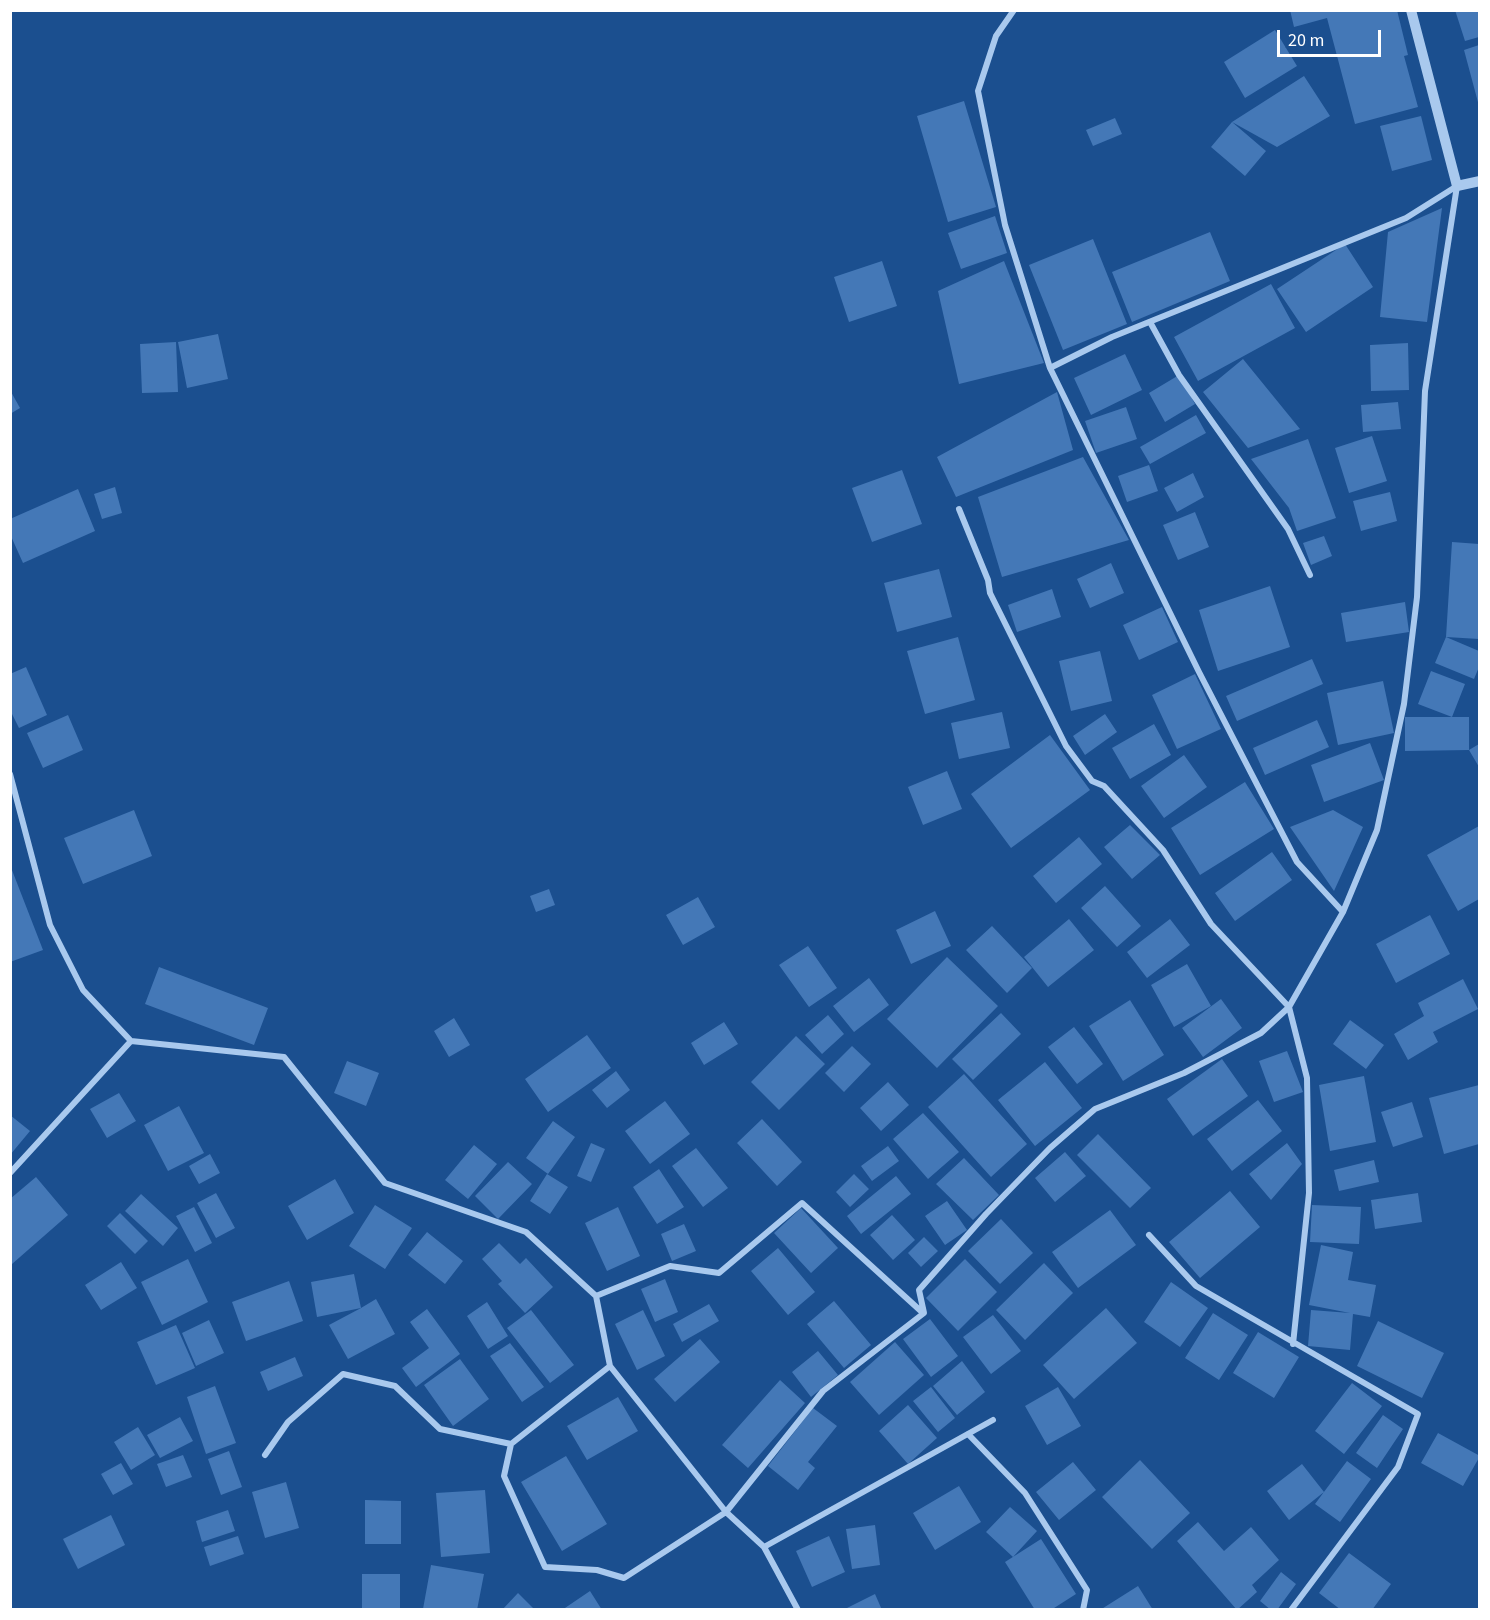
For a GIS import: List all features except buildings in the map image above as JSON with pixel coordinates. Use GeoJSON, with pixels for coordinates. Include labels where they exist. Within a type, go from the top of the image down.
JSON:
{"type":"FeatureCollection","features":[{"type":"Feature","properties":{"kind":"street"},"geometry":{"type":"LineString","coordinates":[[1014,10],[996,36],[978,91],[1005,225],[1050,368],[1199,672],[1297,862],[1343,912]]}},
{"type":"Feature","properties":{"kind":"street"},"geometry":{"type":"LineString","coordinates":[[924,1313],[919,1290],[1042,1156],[1095,1109],[1184,1073],[1262,1033],[1289,1007],[1343,912],[1377,830],[1404,704],[1417,597],[1425,391],[1457,186],[1411,10]]}},
{"type":"Feature","properties":{"kind":"street"},"geometry":{"type":"LineString","coordinates":[[1050,368],[1150,322],[1406,218],[1457,186],[1479,181]]}},
{"type":"Feature","properties":{"kind":"street"},"geometry":{"type":"LineString","coordinates":[[1150,322],[1179,375],[1288,529],[1310,575]]}},
{"type":"Feature","properties":{"kind":"street"},"geometry":{"type":"LineString","coordinates":[[959,509],[988,580],[990,593],[1066,746],[1092,781],[1104,786],[1164,850],[1211,924],[1289,1007],[1307,1078],[1309,1193],[1293,1344]]}},
{"type":"Feature","properties":{"kind":"street"},"geometry":{"type":"LineString","coordinates":[[10,774],[50,925],[83,990],[131,1041],[284,1057],[385,1183],[526,1232],[596,1296],[609,1366],[726,1512],[764,1547],[798,1610]]}},
{"type":"Feature","properties":{"kind":"street"},"geometry":{"type":"LineString","coordinates":[[10,1173],[131,1041]]}},
{"type":"Feature","properties":{"kind":"street"},"geometry":{"type":"LineString","coordinates":[[596,1296],[670,1266],[719,1273],[802,1203],[924,1313]]}},
{"type":"Feature","properties":{"kind":"street"},"geometry":{"type":"LineString","coordinates":[[1149,1235],[1196,1286],[1418,1414],[1398,1467],[1291,1610]]}},
{"type":"Feature","properties":{"kind":"street"},"geometry":{"type":"LineString","coordinates":[[609,1366],[511,1444],[504,1476],[545,1567],[597,1570],[624,1578],[726,1512],[823,1391],[924,1313]]}},
{"type":"Feature","properties":{"kind":"street"},"geometry":{"type":"LineString","coordinates":[[265,1455],[288,1422],[344,1374],[395,1386],[440,1429],[511,1444]]}},
{"type":"Feature","properties":{"kind":"street"},"geometry":{"type":"LineString","coordinates":[[764,1547],[993,1420]]}},
{"type":"Feature","properties":{"kind":"street"},"geometry":{"type":"LineString","coordinates":[[968,1434],[1025,1492],[1087,1590],[1083,1610]]}}]}
